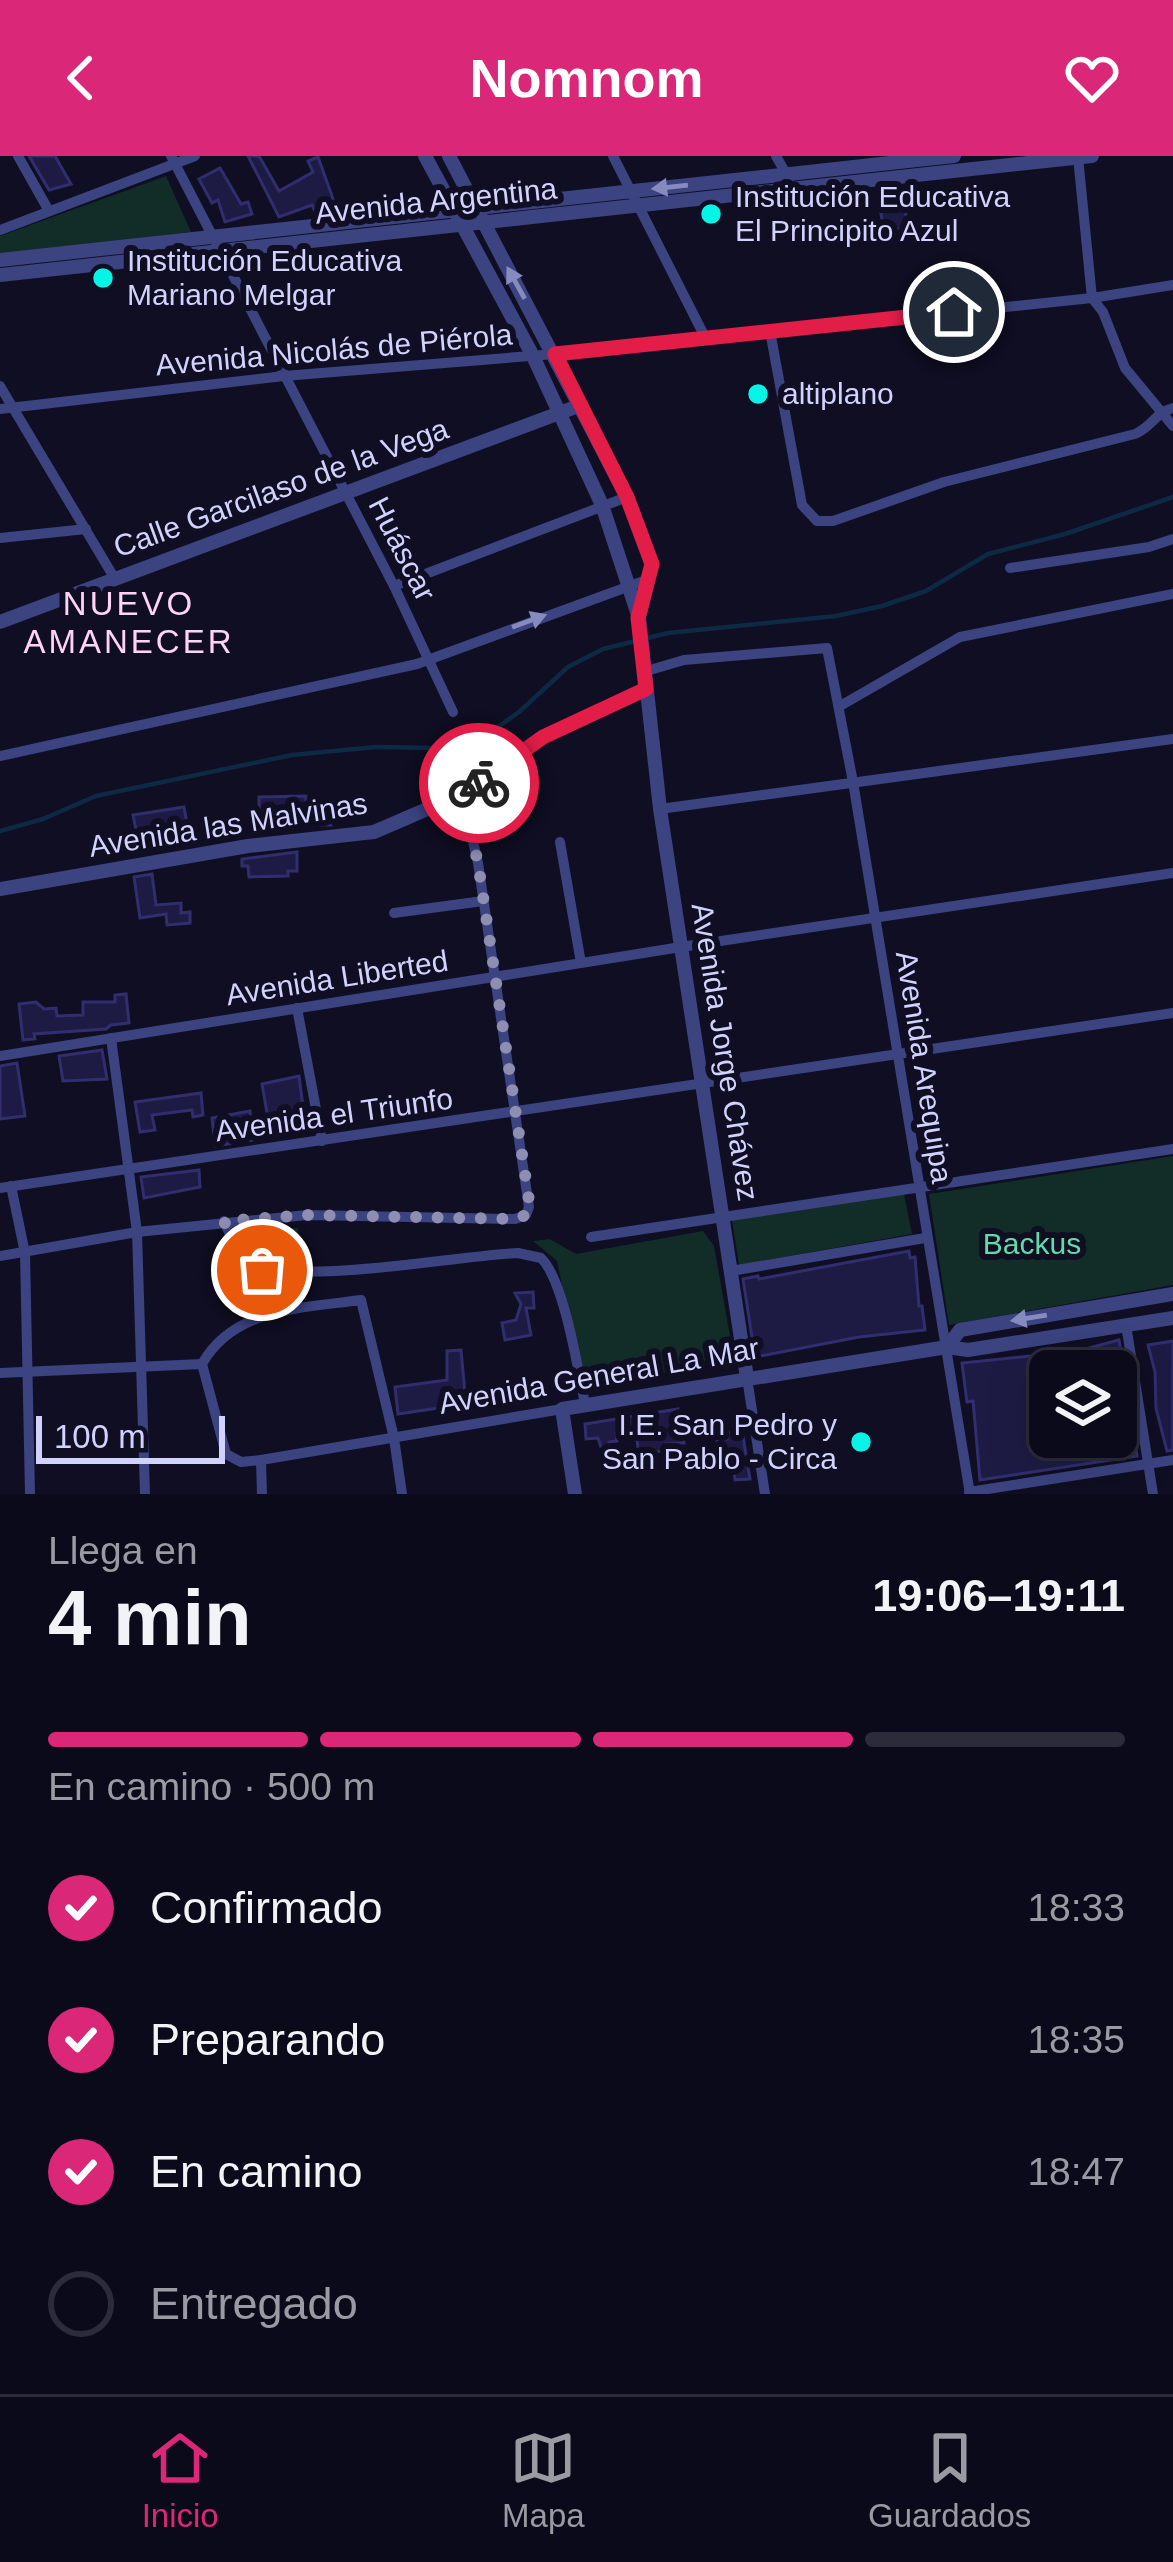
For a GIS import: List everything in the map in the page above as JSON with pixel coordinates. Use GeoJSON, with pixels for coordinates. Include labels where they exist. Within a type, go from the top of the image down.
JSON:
{"type":"FeatureCollection","features":[{"type":"Feature","properties":{"kind":"street"},"geometry":{"type":"LineString","coordinates":[[18,156],[49,211]]}},
{"type":"Feature","properties":{"kind":"street"},"geometry":{"type":"LineString","coordinates":[[0,230],[195,156]]}},
{"type":"Feature","properties":{"kind":"street"},"geometry":{"type":"LineString","coordinates":[[425,156],[533,356],[602,505],[639,622]]}},
{"type":"Feature","properties":{"kind":"street"},"geometry":{"type":"LineString","coordinates":[[449,156],[627,497],[652,564],[639,622]]}},
{"type":"Feature","properties":{"kind":"street"},"geometry":{"type":"LineString","coordinates":[[613,156],[705,337]]}},
{"type":"Feature","properties":{"kind":"street"},"geometry":{"type":"LineString","coordinates":[[776,156],[795,189]]}},
{"type":"Feature","properties":{"kind":"street","name":"Avenida Argentina"},"geometry":{"type":"LineString","coordinates":[[0,260],[458,219],[630,191],[795,189],[954,156]]}},
{"type":"Feature","properties":{"kind":"street","name":"Avenida Argentina"},"geometry":{"type":"LineString","coordinates":[[480,216],[638,207],[786,175],[1092,156]]}},
{"type":"Feature","properties":{"kind":"street"},"geometry":{"type":"LineString","coordinates":[[1078,157],[1092,298],[1103,312],[1125,368],[1167,410],[1173,426]]}},
{"type":"Feature","properties":{"kind":"street","name":"Huáscar"},"geometry":{"type":"LineString","coordinates":[[173,161],[394,586],[453,712]]}},
{"type":"Feature","properties":{"kind":"street","name":"Avenida Argentina"},"geometry":{"type":"LineString","coordinates":[[0,275],[216,244]]}},
{"type":"Feature","properties":{"kind":"street","name":"Avenida Nicolás de Piérola"},"geometry":{"type":"LineString","coordinates":[[7,409],[284,376],[555,354],[1092,298],[1173,285]]}},
{"type":"Feature","properties":{"kind":"street"},"geometry":{"type":"LineString","coordinates":[[770,331],[802,505],[817,520],[833,521],[944,482],[1135,434],[1167,410]]}},
{"type":"Feature","properties":{"kind":"street"},"geometry":{"type":"LineString","coordinates":[[0,386],[7,409],[115,579]]}},
{"type":"Feature","properties":{"kind":"street","name":"Calle Garcilaso de la Vega"},"geometry":{"type":"LineString","coordinates":[[0,622],[580,405]]}},
{"type":"Feature","properties":{"kind":"street"},"geometry":{"type":"LineString","coordinates":[[394,586],[627,497]]}},
{"type":"Feature","properties":{"kind":"street"},"geometry":{"type":"LineString","coordinates":[[0,538],[86,530]]}},
{"type":"Feature","properties":{"kind":"street"},"geometry":{"type":"LineString","coordinates":[[1010,568],[1149,547],[1173,539]]}},
{"type":"Feature","properties":{"kind":"street"},"geometry":{"type":"LineString","coordinates":[[0,756],[430,658],[649,579]]}},
{"type":"Feature","properties":{"kind":"street"},"geometry":{"type":"LineString","coordinates":[[840,706],[960,637],[1173,595]]}},
{"type":"Feature","properties":{"kind":"street","name":"Avenida Jorge Chávez"},"geometry":{"type":"LineString","coordinates":[[639,622],[660,808],[765,1494]]}},
{"type":"Feature","properties":{"kind":"street","name":"Avenida Arequipa"},"geometry":{"type":"LineString","coordinates":[[643,667],[827,648],[969,1493]]}},
{"type":"Feature","properties":{"kind":"street","name":"Avenida las Malvinas"},"geometry":{"type":"LineString","coordinates":[[0,889],[248,846],[374,832],[462,794],[543,737],[646,689]]}},
{"type":"Feature","properties":{"kind":"street"},"geometry":{"type":"LineString","coordinates":[[660,808],[1173,739]]}},
{"type":"Feature","properties":{"kind":"street"},"geometry":{"type":"LineString","coordinates":[[0,1256],[224,1221],[307,1215],[515,1219],[526,1215],[530,1207],[471,822],[462,794]]}},
{"type":"Feature","properties":{"kind":"street"},"geometry":{"type":"LineString","coordinates":[[560,842],[581,963]]}},
{"type":"Feature","properties":{"kind":"street","name":"Avenida Liberted"},"geometry":{"type":"LineString","coordinates":[[0,1056],[1173,873]]}},
{"type":"Feature","properties":{"kind":"street"},"geometry":{"type":"LineString","coordinates":[[394,913],[483,901]]}},
{"type":"Feature","properties":{"kind":"street"},"geometry":{"type":"LineString","coordinates":[[297,1008],[322,1141]]}},
{"type":"Feature","properties":{"kind":"street","name":"Avenida el Triunfo"},"geometry":{"type":"LineString","coordinates":[[6,1187],[1173,1013]]}},
{"type":"Feature","properties":{"kind":"street"},"geometry":{"type":"LineString","coordinates":[[111,1038],[137,1232],[145,1494]]}},
{"type":"Feature","properties":{"kind":"street"},"geometry":{"type":"LineString","coordinates":[[591,1237],[1173,1149]]}},
{"type":"Feature","properties":{"kind":"street"},"geometry":{"type":"LineString","coordinates":[[6,1187],[25,1253],[30,1494]]}},
{"type":"Feature","properties":{"kind":"street"},"geometry":{"type":"LineString","coordinates":[[224,1221],[243,1264],[262,1270],[532,1254],[547,1262],[573,1342],[585,1404]]}},
{"type":"Feature","properties":{"kind":"street"},"geometry":{"type":"LineString","coordinates":[[730,1271],[925,1238]]}},
{"type":"Feature","properties":{"kind":"street"},"geometry":{"type":"LineString","coordinates":[[946,1347],[960,1330],[1173,1294]]}},
{"type":"Feature","properties":{"kind":"street"},"geometry":{"type":"LineString","coordinates":[[262,1494],[261,1460],[241,1462],[226,1454],[202,1364],[210,1349],[240,1324],[270,1312],[361,1300],[394,1438],[402,1494]]}},
{"type":"Feature","properties":{"kind":"street"},"geometry":{"type":"LineString","coordinates":[[946,1347],[968,1350],[1173,1318]]}},
{"type":"Feature","properties":{"kind":"street"},"geometry":{"type":"LineString","coordinates":[[1126,1325],[1153,1494]]}},
{"type":"Feature","properties":{"kind":"street","name":"Avenida General La Mar"},"geometry":{"type":"LineString","coordinates":[[261,1460],[946,1347]]}},
{"type":"Feature","properties":{"kind":"street"},"geometry":{"type":"LineString","coordinates":[[0,1373],[202,1364]]}},
{"type":"Feature","properties":{"kind":"street"},"geometry":{"type":"LineString","coordinates":[[562,1409],[575,1494]]}},
{"type":"Feature","properties":{"kind":"street"},"geometry":{"type":"LineString","coordinates":[[969,1493],[1173,1460]]}},
{"type":"Feature","properties":{"kind":"green space"},"geometry":{"type":"Polygon","coordinates":[[[166,176],[191,232],[0,255],[0,236],[166,176]]]}},
{"type":"Feature","properties":{"kind":"green space","name":"Backus"},"geometry":{"type":"Polygon","coordinates":[[[1173,1156],[1173,1285],[949,1325],[929,1194],[1173,1156]]]}},
{"type":"Feature","properties":{"kind":"green space"},"geometry":{"type":"Polygon","coordinates":[[[904,1194],[912,1234],[739,1265],[732,1220],[904,1194]]]}},
{"type":"Feature","properties":{"kind":"green space"},"geometry":{"type":"Polygon","coordinates":[[[298,1228],[300,1263],[250,1265],[248,1230],[298,1228]]]}},
{"type":"Feature","properties":{"kind":"green space"},"geometry":{"type":"Polygon","coordinates":[[[703,1231],[714,1246],[734,1358],[730,1363],[588,1384],[581,1380],[557,1261],[533,1241],[550,1239],[576,1254],[703,1231]]]}},
{"type":"Feature","properties":{"kind":"building"},"geometry":{"type":"Polygon","coordinates":[[[29,156],[55,156],[71,184],[49,190],[29,156]]]}},
{"type":"Feature","properties":{"kind":"building"},"geometry":{"type":"Polygon","coordinates":[[[248,156],[259,156],[279,191],[313,172],[308,161],[318,157],[336,207],[316,214],[312,205],[279,217],[248,156]]]}},
{"type":"Feature","properties":{"kind":"building"},"geometry":{"type":"Polygon","coordinates":[[[220,168],[252,214],[225,222],[218,200],[212,203],[199,179],[220,168]]]}},
{"type":"Feature","properties":{"kind":"building"},"geometry":{"type":"Polygon","coordinates":[[[902,190],[908,228],[884,230],[877,192],[902,190]]]}},
{"type":"Feature","properties":{"kind":"building"},"geometry":{"type":"Polygon","coordinates":[[[306,796],[306,803],[331,806],[331,825],[267,825],[267,829],[252,830],[259,797],[306,796]]]}},
{"type":"Feature","properties":{"kind":"building"},"geometry":{"type":"Polygon","coordinates":[[[184,807],[190,839],[140,850],[133,815],[184,807]]]}},
{"type":"Feature","properties":{"kind":"building"},"geometry":{"type":"Polygon","coordinates":[[[297,852],[297,871],[288,871],[288,876],[249,877],[248,866],[242,866],[242,859],[297,852]]]}},
{"type":"Feature","properties":{"kind":"building"},"geometry":{"type":"Polygon","coordinates":[[[152,874],[156,905],[181,903],[181,913],[190,912],[190,923],[167,925],[166,914],[140,918],[134,877],[152,874]]]}},
{"type":"Feature","properties":{"kind":"building"},"geometry":{"type":"Polygon","coordinates":[[[126,994],[129,1023],[34,1034],[35,1039],[23,1040],[19,1004],[36,1002],[44,1009],[56,1008],[57,1016],[83,1015],[83,1002],[115,1002],[115,995],[126,994]]]}},
{"type":"Feature","properties":{"kind":"building"},"geometry":{"type":"Polygon","coordinates":[[[102,1050],[107,1079],[63,1081],[59,1056],[102,1050]]]}},
{"type":"Feature","properties":{"kind":"building"},"geometry":{"type":"Polygon","coordinates":[[[17,1063],[25,1116],[0,1119],[0,1066],[17,1063]]]}},
{"type":"Feature","properties":{"kind":"building"},"geometry":{"type":"Polygon","coordinates":[[[299,1076],[306,1130],[271,1136],[262,1084],[299,1076]]]}},
{"type":"Feature","properties":{"kind":"building"},"geometry":{"type":"Polygon","coordinates":[[[201,1093],[203,1115],[193,1117],[192,1110],[152,1115],[155,1130],[140,1132],[135,1102],[201,1093]]]}},
{"type":"Feature","properties":{"kind":"building"},"geometry":{"type":"Polygon","coordinates":[[[250,1111],[253,1140],[215,1146],[212,1118],[250,1111]]]}},
{"type":"Feature","properties":{"kind":"building"},"geometry":{"type":"Polygon","coordinates":[[[199,1170],[200,1187],[144,1198],[141,1177],[199,1170]]]}},
{"type":"Feature","properties":{"kind":"building"},"geometry":{"type":"Polygon","coordinates":[[[909,1251],[910,1258],[915,1257],[925,1330],[755,1357],[743,1279],[909,1251]]]}},
{"type":"Feature","properties":{"kind":"building"},"geometry":{"type":"Polygon","coordinates":[[[533,1292],[534,1308],[526,1308],[531,1335],[505,1340],[502,1323],[516,1320],[521,1304],[515,1293],[533,1292]]]}},
{"type":"Feature","properties":{"kind":"building"},"geometry":{"type":"Polygon","coordinates":[[[1119,1340],[1121,1350],[1082,1350],[1119,1340]]]}},
{"type":"Feature","properties":{"kind":"building"},"geometry":{"type":"Polygon","coordinates":[[[1173,1341],[1173,1450],[1167,1451],[1148,1345],[1173,1341]]]}},
{"type":"Feature","properties":{"kind":"building"},"geometry":{"type":"Polygon","coordinates":[[[461,1350],[466,1404],[398,1414],[395,1387],[447,1380],[447,1351],[461,1350]]]}},
{"type":"Feature","properties":{"kind":"building"},"geometry":{"type":"Polygon","coordinates":[[[1029,1356],[1029,1458],[1124,1458],[980,1480],[973,1401],[967,1402],[962,1363],[1029,1356]]]}},
{"type":"Feature","properties":{"kind":"building"},"geometry":{"type":"Polygon","coordinates":[[[678,1409],[684,1443],[666,1444],[668,1450],[639,1455],[636,1433],[616,1433],[617,1441],[609,1442],[612,1462],[606,1463],[598,1438],[586,1439],[585,1424],[678,1409]]]}},
{"type":"Feature","properties":{"kind":"building"},"geometry":{"type":"Polygon","coordinates":[[[742,1430],[750,1479],[735,1480],[732,1452],[718,1454],[717,1441],[727,1439],[726,1433],[742,1430]]]}},
{"type":"Feature","properties":{"kind":"waterway"},"geometry":{"type":"LineString","coordinates":[[0,831],[96,796],[292,755],[376,747],[442,748],[481,739],[568,667],[603,649],[668,633],[836,616],[882,606],[926,591],[988,554],[1173,497]]}},
{"type":"Feature","properties":{"kind":"way so far"},"geometry":{"type":"LineString","coordinates":[[262,1270],[243,1264],[224,1221],[307,1215],[515,1219],[526,1215],[530,1207],[478,863],[462,794],[479,783]]}},
{"type":"Feature","properties":{"kind":"place","name":"Institución Educativa El Principito Azul"},"geometry":{"type":"Point","coordinates":[711,214]}},
{"type":"Feature","properties":{"kind":"place","name":"Institución Educativa Mariano Melgar"},"geometry":{"type":"Point","coordinates":[103,278]}},
{"type":"Feature","properties":{"kind":"place","name":"altiplano"},"geometry":{"type":"Point","coordinates":[758,394]}},
{"type":"Feature","properties":{"kind":"place","name":"I.E. San Pedro y San Pablo - Circa"},"geometry":{"type":"Point","coordinates":[861,1442]}},
{"type":"Feature","properties":{"kind":"district","name":"NUEVO AMANECER"},"geometry":{"type":"Point","coordinates":[129,622]}},
{"type":"Feature","properties":{"kind":"route"},"geometry":{"type":"LineString","coordinates":[[479,783],[543,737],[646,689],[638,618],[652,564],[627,497],[555,354],[954,312]]}}]}
